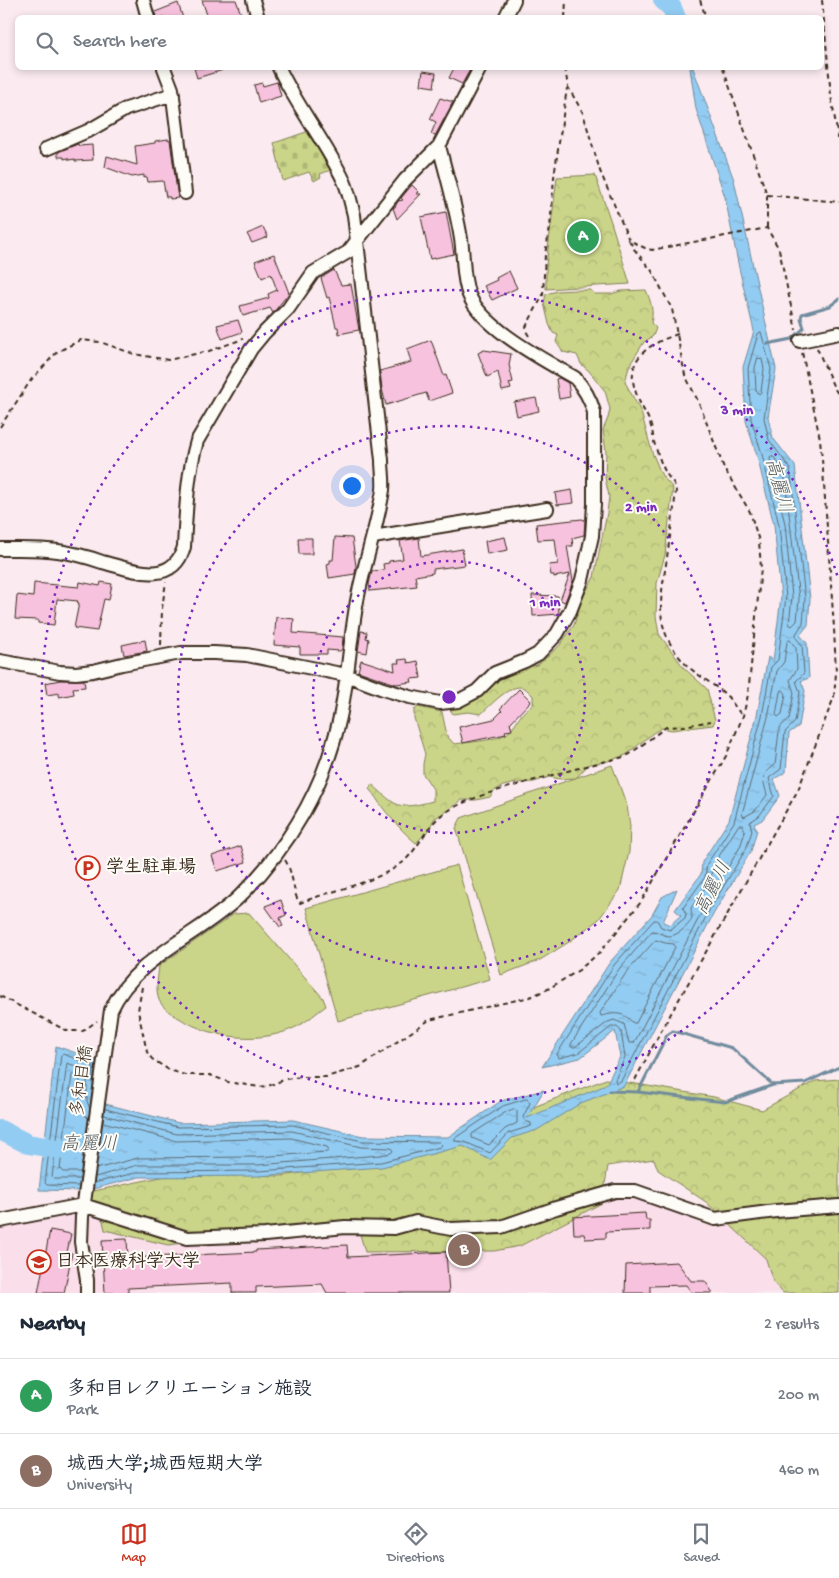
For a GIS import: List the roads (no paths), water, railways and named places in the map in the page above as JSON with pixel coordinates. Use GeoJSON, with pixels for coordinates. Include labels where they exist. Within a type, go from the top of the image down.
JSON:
{"type":"FeatureCollection","features":[{"type":"Feature","properties":{"kind":"street"},"geometry":{"type":"LineString","coordinates":[[143,0],[147,15]]}},
{"type":"Feature","properties":{"kind":"street"},"geometry":{"type":"LineString","coordinates":[[253,0],[257,15]]}},
{"type":"Feature","properties":{"kind":"street"},"geometry":{"type":"LineString","coordinates":[[506,15],[514,0]]}},
{"type":"Feature","properties":{"kind":"street"},"geometry":{"type":"LineString","coordinates":[[165,70],[173,94],[185,193]]}},
{"type":"Feature","properties":{"kind":"street"},"geometry":{"type":"LineString","coordinates":[[279,70],[288,88],[328,149],[345,184],[354,215],[382,460],[383,488],[357,599],[346,675]]}},
{"type":"Feature","properties":{"kind":"street"},"geometry":{"type":"LineString","coordinates":[[0,549],[58,551],[103,562],[129,571],[148,574],[169,568],[176,563],[184,547],[188,484],[192,456],[197,440],[251,349],[288,309],[313,273],[348,252],[405,180],[439,146],[479,70]]}},
{"type":"Feature","properties":{"kind":"street"},"geometry":{"type":"LineString","coordinates":[[46,149],[90,130],[126,109],[173,94]]}},
{"type":"Feature","properties":{"kind":"street"},"geometry":{"type":"LineString","coordinates":[[0,661],[60,672],[76,672],[93,671],[181,653],[248,655],[346,675],[383,689],[440,703],[458,701],[477,691],[495,673],[538,654],[556,634],[570,611],[582,580],[592,536],[594,412],[584,387],[575,378],[509,338],[478,309],[469,295],[464,275],[456,208],[439,146]]}},
{"type":"Feature","properties":{"kind":"street"},"geometry":{"type":"LineString","coordinates":[[806,340],[839,333]]}},
{"type":"Feature","properties":{"kind":"street"},"geometry":{"type":"LineString","coordinates":[[373,537],[547,509]]}},
{"type":"Feature","properties":{"kind":"street","name":"多和目橋"},"geometry":{"type":"LineString","coordinates":[[87,1293],[87,1280],[81,1242],[84,1201],[111,1010],[118,995],[139,972],[239,897],[279,853],[303,815],[329,757],[340,717],[346,675]]}},
{"type":"Feature","properties":{"kind":"street"},"geometry":{"type":"LineString","coordinates":[[0,1221],[84,1201],[187,1238],[265,1235],[345,1228],[394,1228],[416,1222],[451,1229],[501,1227],[556,1208],[615,1191],[635,1191],[715,1219],[776,1211],[839,1206]]}},
{"type":"Feature","properties":{"kind":"water","name":"高麗川"},"geometry":{"type":"Polygon","coordinates":[[[690,70],[694,70],[734,180],[776,369],[768,417],[773,438],[795,466],[810,599],[808,625],[800,635],[807,643],[809,678],[801,681],[805,691],[799,726],[789,733],[786,772],[774,779],[780,796],[762,820],[754,824],[757,830],[751,851],[714,913],[624,1086],[581,1103],[537,1130],[512,1138],[490,1160],[463,1146],[382,1167],[259,1176],[139,1177],[85,1191],[39,1190],[56,1046],[99,1061],[98,1102],[179,1123],[293,1120],[363,1136],[448,1137],[501,1101],[544,1090],[527,1118],[606,1085],[620,1057],[615,1031],[580,1058],[542,1067],[610,962],[652,915],[662,897],[677,889],[663,922],[670,925],[681,915],[675,910],[701,874],[702,862],[729,820],[757,715],[768,657],[773,661],[781,597],[774,525],[757,456],[746,421],[743,367],[754,331],[725,197],[696,109],[690,70]]]}},
{"type":"Feature","properties":{"kind":"waterway","name":"高麗川"},"geometry":{"type":"LineString","coordinates":[[663,0],[672,8],[675,15]]}},
{"type":"Feature","properties":{"kind":"waterway"},"geometry":{"type":"LineString","coordinates":[[767,344],[792,339],[804,328],[801,318],[802,314],[830,306],[839,299]]}},
{"type":"Feature","properties":{"kind":"waterway"},"geometry":{"type":"LineString","coordinates":[[638,1092],[667,1035],[673,1031],[732,1048],[773,1085],[805,1083],[839,1067]]}},
{"type":"Feature","properties":{"kind":"waterway"},"geometry":{"type":"LineString","coordinates":[[610,1091],[638,1092],[725,1102],[773,1085]]}},
{"type":"Feature","properties":{"kind":"waterway","name":"高麗川"},"geometry":{"type":"LineString","coordinates":[[0,1130],[28,1144],[70,1151]]}},
{"type":"Feature","properties":{"kind":"place","name":"多和目レクリエーション施設"},"geometry":{"type":"Point","coordinates":[583,237]}},
{"type":"Feature","properties":{"kind":"place","name":"学生駐車場"},"geometry":{"type":"Point","coordinates":[88,868]}},
{"type":"Feature","properties":{"kind":"place","name":"城西大学;城西短期大学"},"geometry":{"type":"Point","coordinates":[464,1250]}},
{"type":"Feature","properties":{"kind":"place","name":"日本医療科学大学"},"geometry":{"type":"Point","coordinates":[39,1262]}}]}
